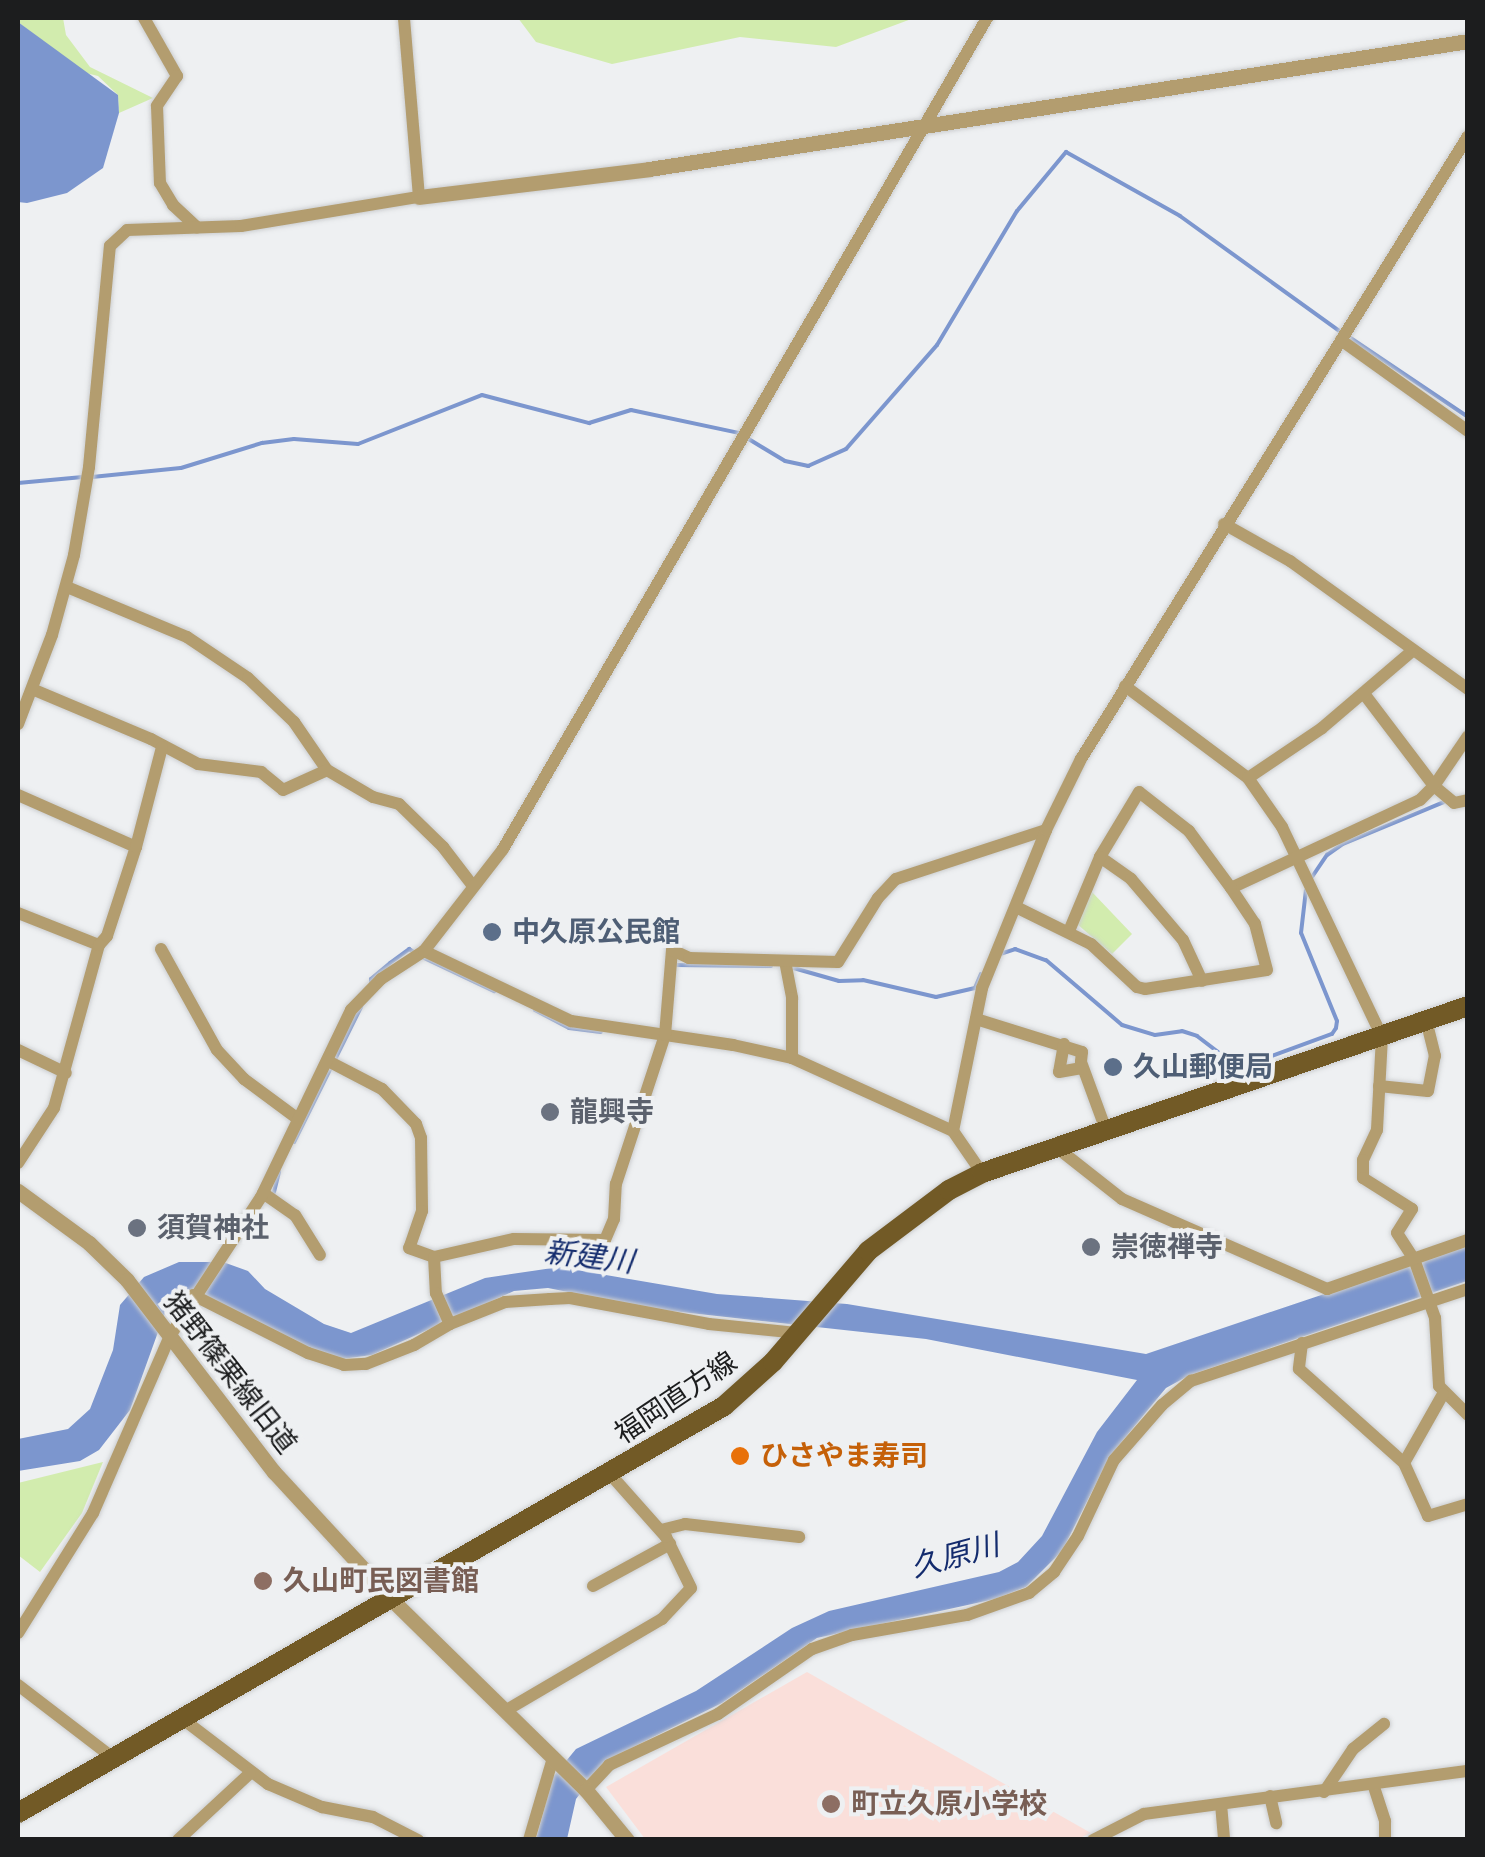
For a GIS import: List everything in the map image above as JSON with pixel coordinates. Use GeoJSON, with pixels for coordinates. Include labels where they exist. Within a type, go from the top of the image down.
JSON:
{"type":"FeatureCollection","features":[{"type":"Feature","properties":{"kind":"main road","name":"福岡直方線"},"geometry":{"type":"LineString","coordinates":[[18,1813],[724,1406],[755,1380],[868,1251],[899,1225],[982,1173],[1468,1006]]}},
{"type":"Feature","properties":{"kind":"street"},"geometry":{"type":"LineString","coordinates":[[144,18],[177,76],[157,106],[160,183],[172,205],[197,227]]}},
{"type":"Feature","properties":{"kind":"street"},"geometry":{"type":"LineString","coordinates":[[404,18],[420,197]]}},
{"type":"Feature","properties":{"kind":"street"},"geometry":{"type":"LineString","coordinates":[[18,1634],[93,1513],[170,1336],[263,1192],[350,1010],[381,979],[424,951],[524,816],[856,236],[926,126],[987,18]]}},
{"type":"Feature","properties":{"kind":"street"},"geometry":{"type":"LineString","coordinates":[[18,724],[67,587],[89,467],[110,246],[127,230],[241,226],[420,197],[649,169],[1468,41]]}},
{"type":"Feature","properties":{"kind":"street"},"geometry":{"type":"LineString","coordinates":[[953,1131],[982,988],[1018,908],[1046,830],[1125,686],[1468,136]]}},
{"type":"Feature","properties":{"kind":"street"},"geometry":{"type":"LineString","coordinates":[[1341,340],[1468,431]]}},
{"type":"Feature","properties":{"kind":"street"},"geometry":{"type":"LineString","coordinates":[[1224,524],[1290,561],[1411,652],[1468,688]]}},
{"type":"Feature","properties":{"kind":"street"},"geometry":{"type":"LineString","coordinates":[[67,587],[188,636],[248,678],[294,722],[328,770],[373,797],[398,804],[443,846],[474,886]]}},
{"type":"Feature","properties":{"kind":"street"},"geometry":{"type":"LineString","coordinates":[[1248,778],[1365,695],[1411,652]]}},
{"type":"Feature","properties":{"kind":"street"},"geometry":{"type":"LineString","coordinates":[[1125,686],[1248,778],[1296,855],[1382,1037],[1377,1130],[1363,1160],[1364,1178],[1412,1210],[1398,1233],[1414,1259],[1430,1303],[1438,1332],[1436,1367],[1443,1394],[1468,1415]]}},
{"type":"Feature","properties":{"kind":"street"},"geometry":{"type":"LineString","coordinates":[[32,690],[198,764],[261,772],[283,790],[328,770]]}},
{"type":"Feature","properties":{"kind":"street"},"geometry":{"type":"LineString","coordinates":[[1365,695],[1434,786],[1454,803],[1468,800]]}},
{"type":"Feature","properties":{"kind":"street"},"geometry":{"type":"LineString","coordinates":[[1231,888],[1420,800],[1468,736]]}},
{"type":"Feature","properties":{"kind":"street"},"geometry":{"type":"LineString","coordinates":[[18,1163],[54,1108],[99,945],[108,936],[136,847],[162,747]]}},
{"type":"Feature","properties":{"kind":"street"},"geometry":{"type":"LineString","coordinates":[[1018,908],[1091,944],[1137,987],[1267,970],[1254,924],[1231,888],[1188,832],[1139,792],[1100,856],[1069,930]]}},
{"type":"Feature","properties":{"kind":"street"},"geometry":{"type":"LineString","coordinates":[[18,795],[136,847]]}},
{"type":"Feature","properties":{"kind":"street"},"geometry":{"type":"LineString","coordinates":[[328,1061],[382,1089],[416,1124],[420,1138],[422,1211],[410,1248],[434,1257],[514,1239],[605,1240],[614,1219],[616,1184],[666,1035],[672,950],[689,958],[838,962],[896,878],[1046,830]]}},
{"type":"Feature","properties":{"kind":"street"},"geometry":{"type":"LineString","coordinates":[[1100,856],[1130,879],[1184,940],[1202,981]]}},
{"type":"Feature","properties":{"kind":"street"},"geometry":{"type":"LineString","coordinates":[[18,913],[99,945]]}},
{"type":"Feature","properties":{"kind":"street"},"geometry":{"type":"LineString","coordinates":[[160,949],[216,1050],[244,1079],[298,1118]]}},
{"type":"Feature","properties":{"kind":"street"},"geometry":{"type":"LineString","coordinates":[[424,951],[571,1021],[792,1058],[953,1131],[982,1173]]}},
{"type":"Feature","properties":{"kind":"street"},"geometry":{"type":"LineString","coordinates":[[785,962],[792,998],[792,1058]]}},
{"type":"Feature","properties":{"kind":"street"},"geometry":{"type":"LineString","coordinates":[[976,1019],[1082,1052],[1082,1068],[1106,1130]]}},
{"type":"Feature","properties":{"kind":"street"},"geometry":{"type":"LineString","coordinates":[[1379,1086],[1428,1091],[1435,1056],[1426,1021]]}},
{"type":"Feature","properties":{"kind":"street"},"geometry":{"type":"LineString","coordinates":[[1064,1044],[1059,1072],[1082,1068]]}},
{"type":"Feature","properties":{"kind":"street"},"geometry":{"type":"LineString","coordinates":[[18,1050],[66,1072]]}},
{"type":"Feature","properties":{"kind":"street"},"geometry":{"type":"LineString","coordinates":[[1056,1147],[1122,1199],[1327,1290],[1468,1240]]}},
{"type":"Feature","properties":{"kind":"street"},"geometry":{"type":"LineString","coordinates":[[263,1192],[295,1214],[320,1256]]}},
{"type":"Feature","properties":{"kind":"street","name":"猪野篠栗線旧道"},"geometry":{"type":"LineString","coordinates":[[19,1195],[89,1242],[127,1280],[274,1472],[392,1600],[585,1789],[626,1840]]}},
{"type":"Feature","properties":{"kind":"street"},"geometry":{"type":"LineString","coordinates":[[434,1257],[436,1293],[450,1324]]}},
{"type":"Feature","properties":{"kind":"street"},"geometry":{"type":"LineString","coordinates":[[585,1789],[609,1764],[718,1714],[812,1649],[852,1634],[967,1615],[1029,1593],[1054,1572],[1078,1536],[1114,1460],[1162,1405],[1191,1381],[1468,1289]]}},
{"type":"Feature","properties":{"kind":"street"},"geometry":{"type":"LineString","coordinates":[[193,1295],[308,1353],[344,1365],[382,1358],[505,1302],[570,1298],[710,1324],[797,1333]]}},
{"type":"Feature","properties":{"kind":"street"},"geometry":{"type":"LineString","coordinates":[[1302,1343],[1298,1369],[1404,1463],[1428,1516],[1468,1504]]}},
{"type":"Feature","properties":{"kind":"street"},"geometry":{"type":"LineString","coordinates":[[1404,1463],[1443,1394]]}},
{"type":"Feature","properties":{"kind":"street"},"geometry":{"type":"LineString","coordinates":[[505,1711],[662,1619],[691,1588],[661,1530],[610,1474]]}},
{"type":"Feature","properties":{"kind":"street"},"geometry":{"type":"LineString","coordinates":[[661,1530],[685,1524],[799,1537]]}},
{"type":"Feature","properties":{"kind":"street"},"geometry":{"type":"LineString","coordinates":[[593,1586],[670,1544]]}},
{"type":"Feature","properties":{"kind":"street"},"geometry":{"type":"LineString","coordinates":[[18,1685],[114,1758]]}},
{"type":"Feature","properties":{"kind":"street"},"geometry":{"type":"LineString","coordinates":[[184,1720],[250,1773],[322,1807],[373,1817],[418,1840]]}},
{"type":"Feature","properties":{"kind":"street"},"geometry":{"type":"LineString","coordinates":[[1324,1792],[1353,1749],[1384,1724]]}},
{"type":"Feature","properties":{"kind":"street"},"geometry":{"type":"LineString","coordinates":[[529,1840],[556,1761]]}},
{"type":"Feature","properties":{"kind":"street"},"geometry":{"type":"LineString","coordinates":[[1092,1840],[1144,1814],[1468,1772]]}},
{"type":"Feature","properties":{"kind":"street"},"geometry":{"type":"LineString","coordinates":[[178,1840],[250,1773]]}},
{"type":"Feature","properties":{"kind":"street"},"geometry":{"type":"LineString","coordinates":[[1374,1787],[1385,1821],[1384,1840]]}},
{"type":"Feature","properties":{"kind":"street"},"geometry":{"type":"LineString","coordinates":[[1270,1796],[1276,1823]]}},
{"type":"Feature","properties":{"kind":"street"},"geometry":{"type":"LineString","coordinates":[[1221,1804],[1224,1840]]}},
{"type":"Feature","properties":{"kind":"shaded area"},"geometry":{"type":"Polygon","coordinates":[[[807,1672],[1091,1833],[1076,1840],[645,1839],[606,1787],[807,1672]]]}},
{"type":"Feature","properties":{"kind":"green space"},"geometry":{"type":"Polygon","coordinates":[[[18,18],[63,18],[66,35],[90,67],[153,98],[119,113],[118,95],[98,76],[82,72],[18,22],[18,18]]]}},
{"type":"Feature","properties":{"kind":"green space"},"geometry":{"type":"Polygon","coordinates":[[[518,18],[914,18],[836,47],[740,37],[612,64],[536,42],[518,18]]]}},
{"type":"Feature","properties":{"kind":"green space"},"geometry":{"type":"Polygon","coordinates":[[[1092,892],[1132,934],[1112,954],[1077,924],[1092,892]]]}},
{"type":"Feature","properties":{"kind":"green space"},"geometry":{"type":"Polygon","coordinates":[[[103,1462],[82,1513],[40,1572],[18,1555],[18,1483],[103,1462]]]}},
{"type":"Feature","properties":{"kind":"water"},"geometry":{"type":"Polygon","coordinates":[[[18,22],[118,95],[119,113],[103,168],[67,193],[27,203],[18,202],[18,22]]]}},
{"type":"Feature","properties":{"kind":"water"},"geometry":{"type":"Polygon","coordinates":[[[1467,1246],[1467,1281],[1190,1375],[1166,1388],[1110,1456],[1062,1551],[1026,1587],[995,1599],[817,1638],[722,1703],[605,1761],[576,1799],[567,1839],[536,1839],[553,1777],[576,1749],[696,1691],[792,1628],[829,1611],[999,1572],[1018,1562],[1042,1536],[1097,1432],[1137,1380],[926,1339],[654,1309],[548,1288],[514,1291],[372,1355],[342,1359],[320,1354],[207,1296],[167,1307],[130,1410],[99,1450],[80,1461],[18,1471],[18,1439],[68,1429],[90,1409],[113,1350],[120,1305],[144,1277],[179,1262],[223,1262],[248,1271],[265,1289],[324,1324],[351,1333],[485,1278],[559,1267],[717,1294],[847,1304],[1146,1354],[1467,1246]]]}},
{"type":"Feature","properties":{"kind":"waterway"},"geometry":{"type":"LineString","coordinates":[[747,438],[785,461],[808,466],[846,449],[937,345],[1017,211],[1066,152],[1180,216],[1341,332]]}},
{"type":"Feature","properties":{"kind":"waterway"},"geometry":{"type":"LineString","coordinates":[[1349,337],[1468,417]]}},
{"type":"Feature","properties":{"kind":"waterway"},"geometry":{"type":"LineString","coordinates":[[92,477],[181,468],[262,443],[294,439],[358,444],[482,395],[589,423],[631,410],[739,433]]}},
{"type":"Feature","properties":{"kind":"waterway"},"geometry":{"type":"LineString","coordinates":[[18,483],[83,477]]}},
{"type":"Feature","properties":{"kind":"waterway"},"geometry":{"type":"LineString","coordinates":[[1312,877],[1327,855],[1343,844],[1444,802]]}},
{"type":"Feature","properties":{"kind":"waterway"},"geometry":{"type":"LineString","coordinates":[[1000,954],[1015,949],[1046,960],[1122,1025],[1155,1035],[1182,1031],[1197,1036],[1239,1068],[1332,1034],[1336,1028],[1337,1021],[1301,933],[1306,890]]}},
{"type":"Feature","properties":{"kind":"waterway"},"geometry":{"type":"LineString","coordinates":[[371,985],[371,979],[390,963],[409,949],[414,952]]}},
{"type":"Feature","properties":{"kind":"waterway"},"geometry":{"type":"LineString","coordinates":[[422,957],[494,991]]}},
{"type":"Feature","properties":{"kind":"waterway"},"geometry":{"type":"LineString","coordinates":[[675,965],[771,966]]}},
{"type":"Feature","properties":{"kind":"waterway"},"geometry":{"type":"LineString","coordinates":[[790,967],[839,981],[863,980],[936,997],[975,988],[981,974]]}},
{"type":"Feature","properties":{"kind":"waterway"},"geometry":{"type":"LineString","coordinates":[[294,1142],[361,1007]]}},
{"type":"Feature","properties":{"kind":"waterway"},"geometry":{"type":"LineString","coordinates":[[535,1010],[569,1028],[601,1032]]}},
{"type":"Feature","properties":{"kind":"waterway"},"geometry":{"type":"LineString","coordinates":[[274,1192],[279,1172]]}},
{"type":"Feature","properties":{"kind":"place","name":"中久原公民館"},"geometry":{"type":"Point","coordinates":[492,932]}},
{"type":"Feature","properties":{"kind":"place","name":"久山郵便局"},"geometry":{"type":"Point","coordinates":[1113,1067]}},
{"type":"Feature","properties":{"kind":"place","name":"龍興寺"},"geometry":{"type":"Point","coordinates":[550,1112]}},
{"type":"Feature","properties":{"kind":"place","name":"須賀神社"},"geometry":{"type":"Point","coordinates":[137,1228]}},
{"type":"Feature","properties":{"kind":"place","name":"崇徳禅寺"},"geometry":{"type":"Point","coordinates":[1091,1247]}},
{"type":"Feature","properties":{"kind":"place","name":"ひさやま寿司"},"geometry":{"type":"Point","coordinates":[740,1456]}},
{"type":"Feature","properties":{"kind":"place","name":"久山町民図書館"},"geometry":{"type":"Point","coordinates":[263,1581]}},
{"type":"Feature","properties":{"kind":"place","name":"町立久原小学校"},"geometry":{"type":"Point","coordinates":[831,1804]}},
{"type":"Feature","properties":{"kind":"water label","name":"新建川"},"geometry":{"type":"Point","coordinates":[589,1257]}},
{"type":"Feature","properties":{"kind":"water label","name":"久原川"},"geometry":{"type":"Point","coordinates":[955,1556]}}]}
